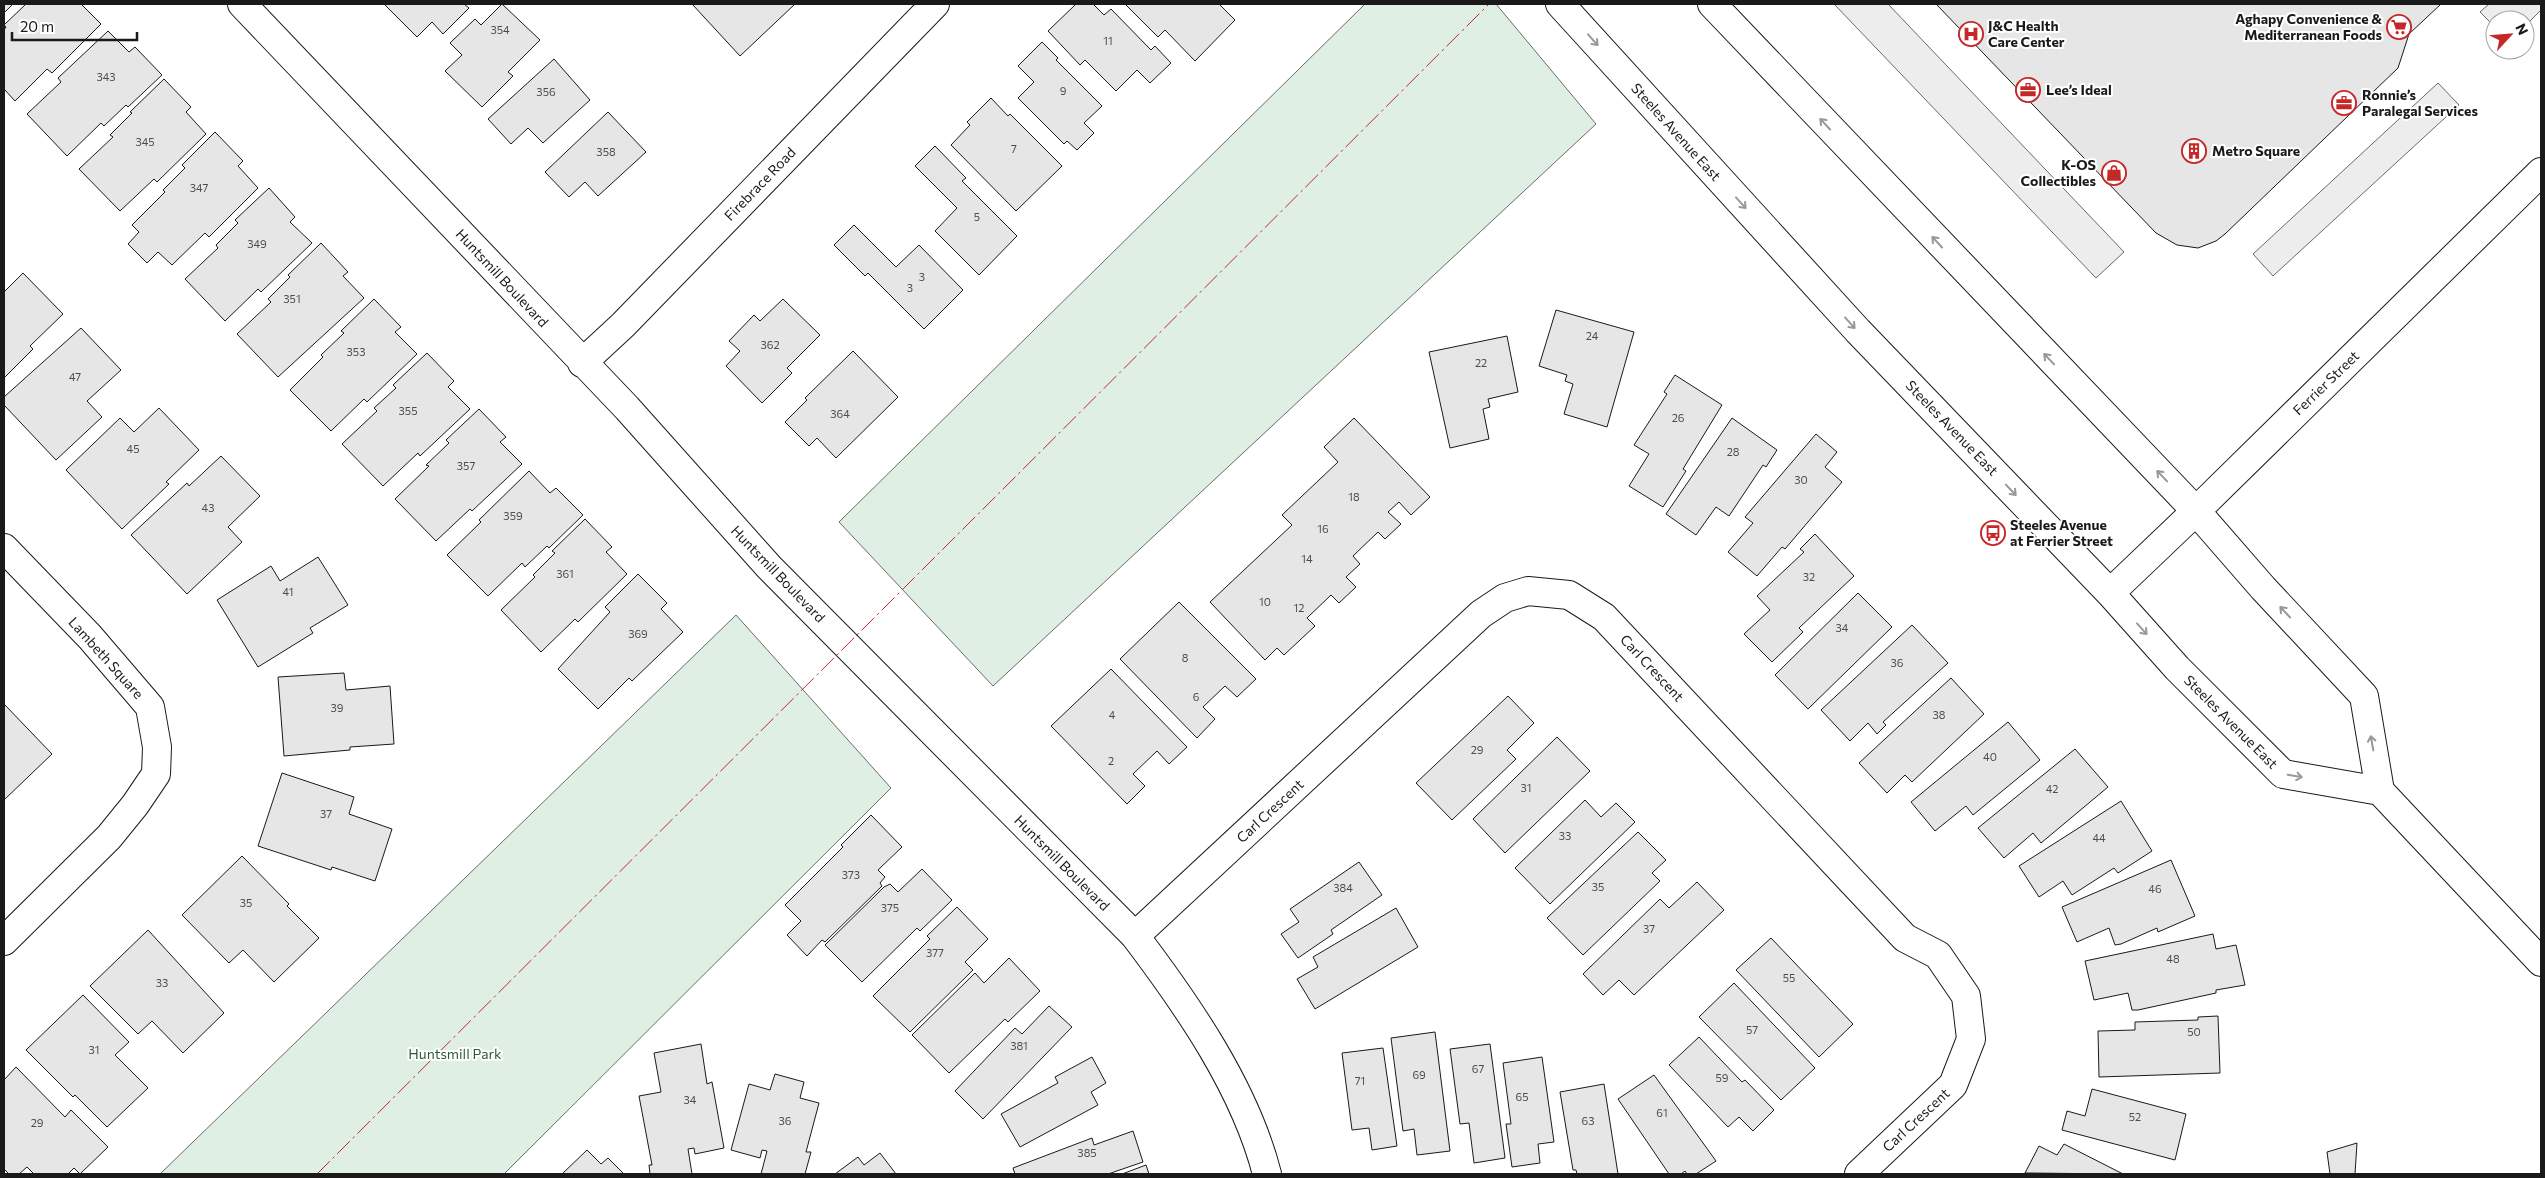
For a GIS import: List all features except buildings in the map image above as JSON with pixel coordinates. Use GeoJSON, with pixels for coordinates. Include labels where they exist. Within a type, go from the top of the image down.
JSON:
{"type":"FeatureCollection","features":[{"type":"Feature","properties":{"kind":"street","name":"Huntsmill Boulevard"},"geometry":{"type":"LineString","coordinates":[[242,4],[627,408],[769,567],[1135,936],[1172,984],[1219,1060],[1260,1146],[1267,1174]]}},
{"type":"Feature","properties":{"kind":"street","name":"Firebrace Road"},"geometry":{"type":"LineString","coordinates":[[582,362],[623,325],[935,4]]}},
{"type":"Feature","properties":{"kind":"street","name":"Steeles Avenue East"},"geometry":{"type":"LineString","coordinates":[[1560,4],[1858,331],[2110,593],[2177,668],[2283,774],[2380,791]]}},
{"type":"Feature","properties":{"kind":"street"},"geometry":{"type":"LineString","coordinates":[[1712,4],[2196,511],[2262,588],[2364,696],[2380,791],[2541,962]]}},
{"type":"Feature","properties":{"kind":"street","name":"Ferrier Street"},"geometry":{"type":"LineString","coordinates":[[2110,593],[2541,172]]}},
{"type":"Feature","properties":{"kind":"street","name":"Lambeth Square"},"geometry":{"type":"LineString","coordinates":[[4,548],[90,637],[150,707],[157,746],[156,774],[115,831],[4,941]]}},
{"type":"Feature","properties":{"kind":"street","name":"Carl Crescent"},"geometry":{"type":"LineString","coordinates":[[1135,936],[1481,614],[1505,598],[1528,591],[1570,595],[1604,617],[1905,938],[1938,956],[1966,996],[1971,1039],[1953,1085],[1859,1174]]}},
{"type":"Feature","properties":{"kind":"green space"},"geometry":{"type":"Polygon","coordinates":[[[1365,4],[1496,4],[1596,124],[993,686],[839,522],[1365,4]]]}},
{"type":"Feature","properties":{"kind":"green space","name":"Huntsmill Park"},"geometry":{"type":"Polygon","coordinates":[[[736,615],[891,788],[504,1174],[160,1174],[736,615]]]}},
{"type":"Feature","properties":{"kind":"shaded area"},"geometry":{"type":"Polygon","coordinates":[[[1834,4],[1888,4],[2124,252],[2096,278],[1834,4]]]}},
{"type":"Feature","properties":{"kind":"shaded area"},"geometry":{"type":"Polygon","coordinates":[[[2489,4],[2541,4],[2541,10],[2535,16],[2535,10],[2485,10],[2485,17],[2480,12],[2489,4]]]}},
{"type":"Feature","properties":{"kind":"shaded area"},"geometry":{"type":"Polygon","coordinates":[[[2438,83],[2459,105],[2273,276],[2253,254],[2438,83]]]}},
{"type":"Feature","properties":{"kind":"power"},"geometry":{"type":"LineString","coordinates":[[317,1174],[1489,4]]}},
{"type":"Feature","properties":{"kind":"place","name":"Aghapy Convenience & Mediterranean Foods"},"geometry":{"type":"Point","coordinates":[2399,27]}},
{"type":"Feature","properties":{"kind":"place","name":"J&C Health Care Center"},"geometry":{"type":"Point","coordinates":[1971,34]}},
{"type":"Feature","properties":{"kind":"place","name":"Lee’s Ideal"},"geometry":{"type":"Point","coordinates":[2028,90]}},
{"type":"Feature","properties":{"kind":"place","name":"Ronnie’s Paralegal Services"},"geometry":{"type":"Point","coordinates":[2344,103]}},
{"type":"Feature","properties":{"kind":"place","name":"Metro Square"},"geometry":{"type":"Point","coordinates":[2194,151]}},
{"type":"Feature","properties":{"kind":"place","name":"K-OS Collectibles"},"geometry":{"type":"Point","coordinates":[2114,173]}},
{"type":"Feature","properties":{"kind":"place","name":"Steeles Avenue at Ferrier Street"},"geometry":{"type":"Point","coordinates":[1993,533]}}]}
